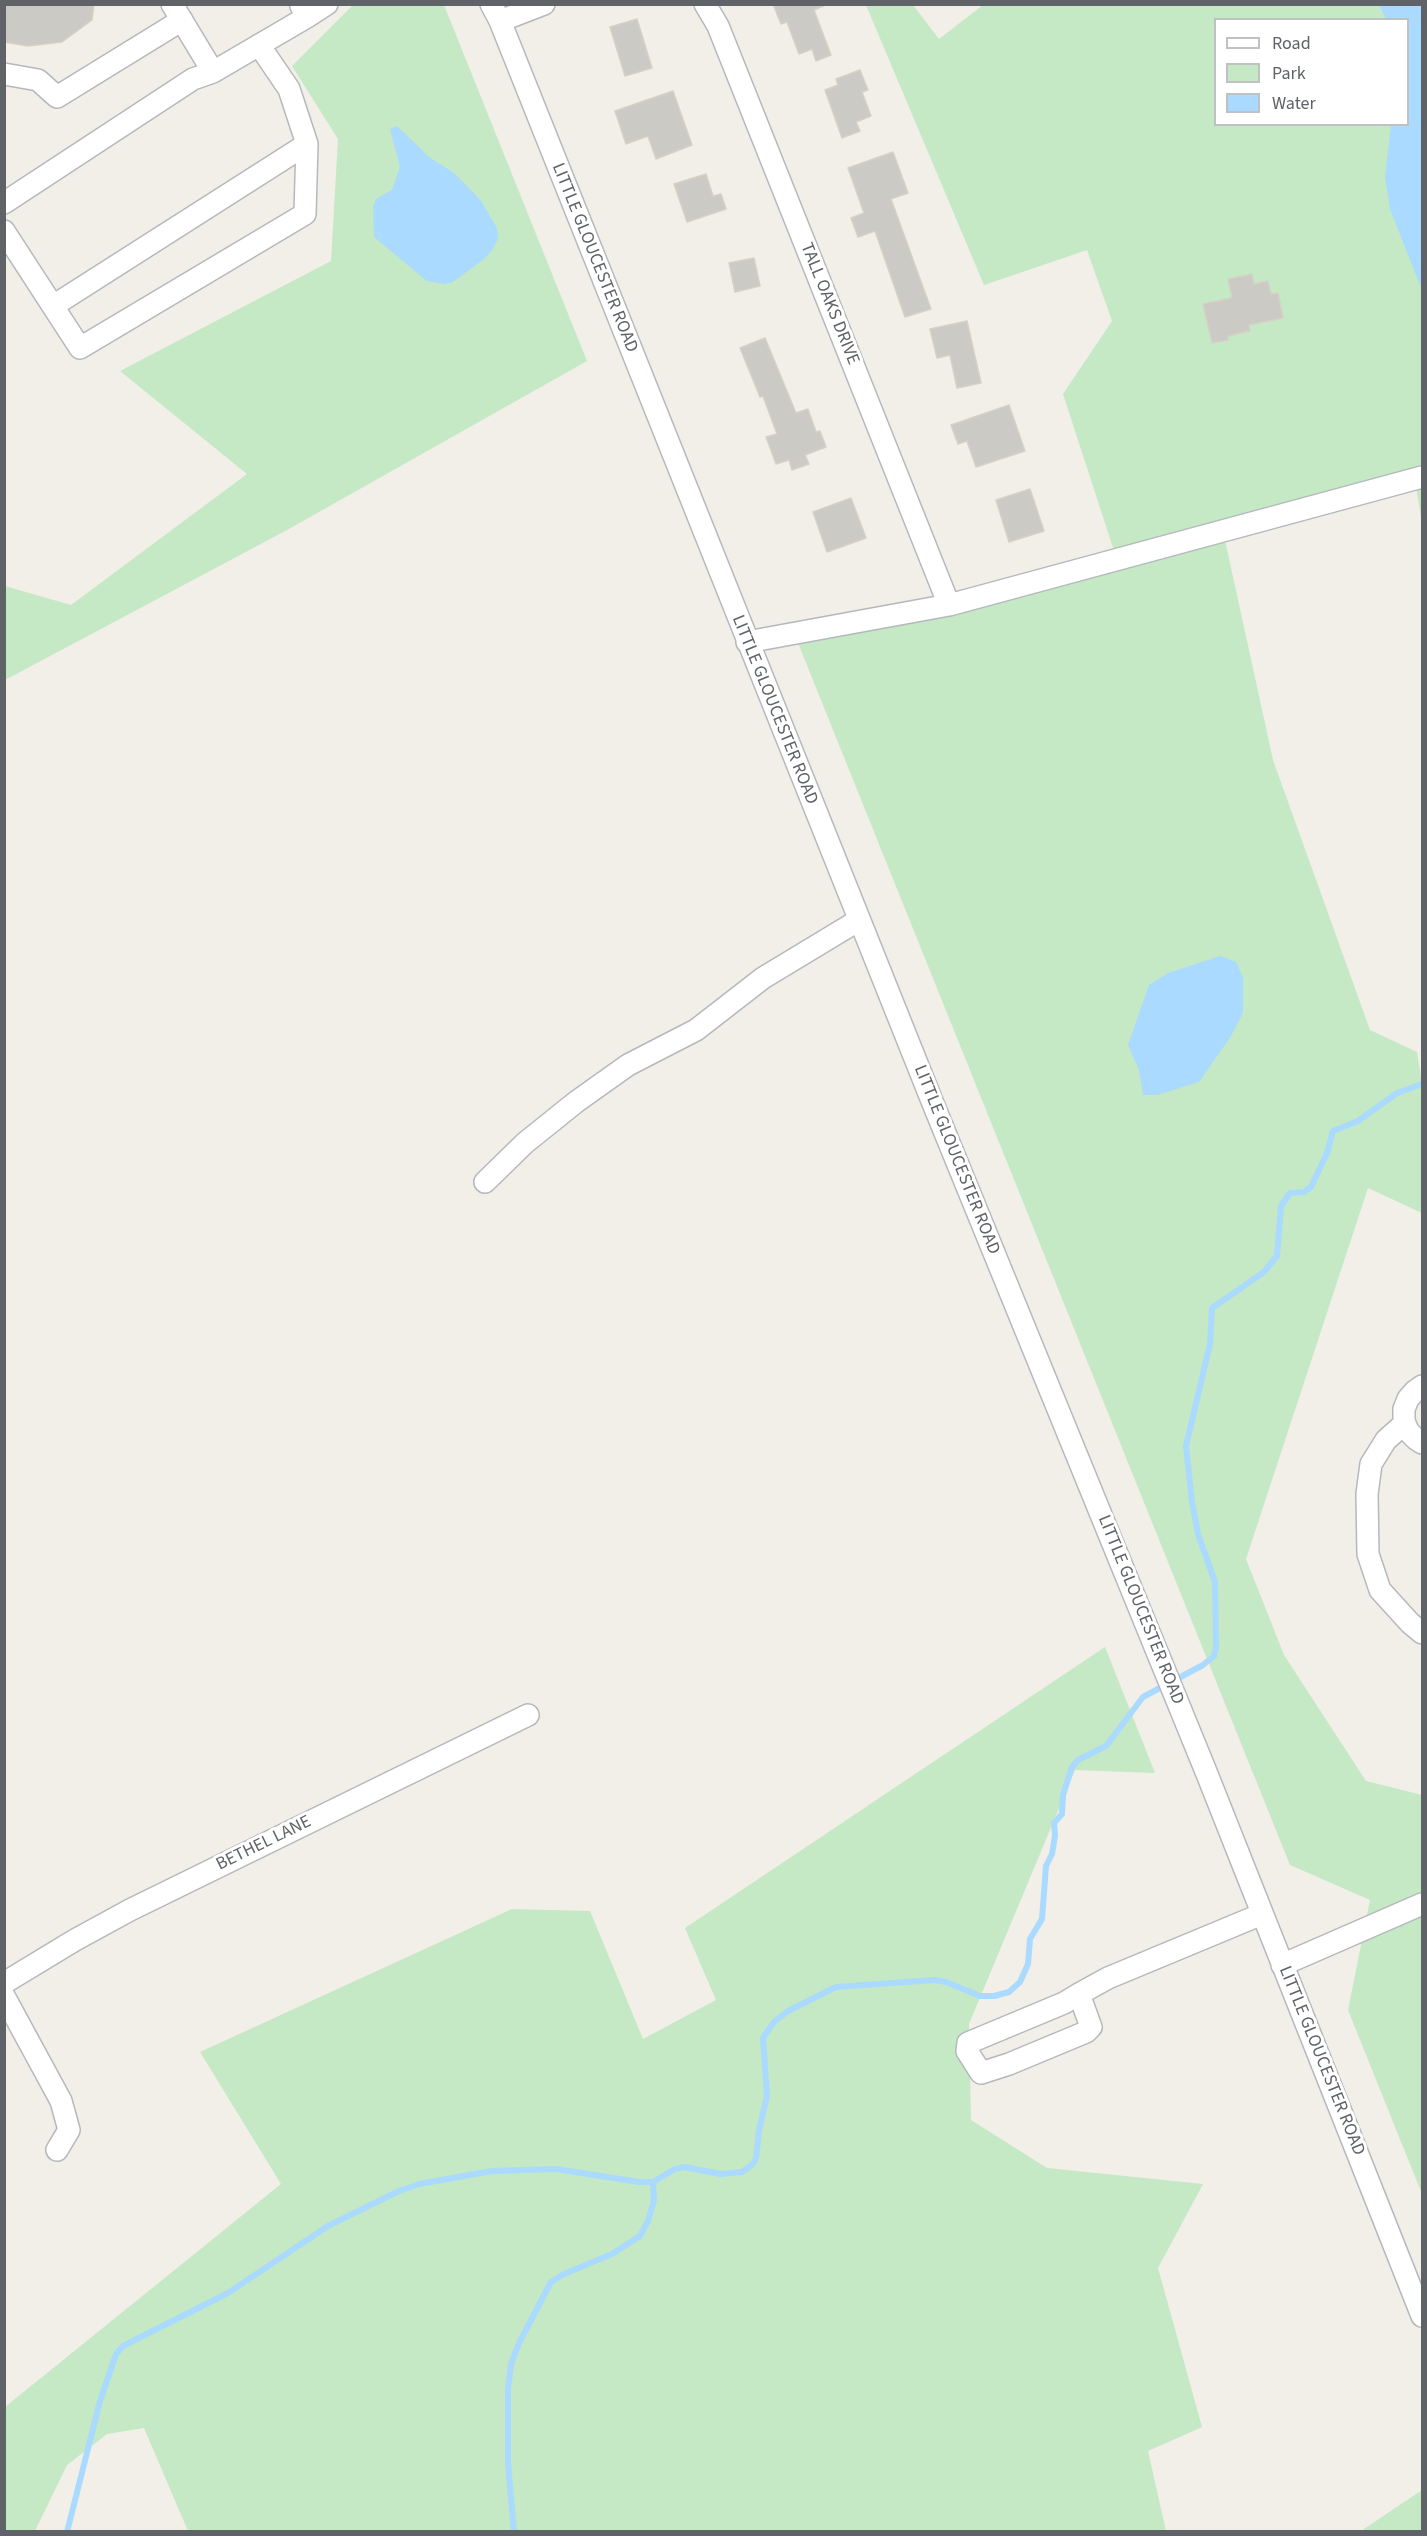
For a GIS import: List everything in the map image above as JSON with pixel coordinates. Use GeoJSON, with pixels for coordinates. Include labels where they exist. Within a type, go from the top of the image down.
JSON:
{"type":"FeatureCollection","features":[{"type":"Feature","properties":{"kind":"street"},"geometry":{"type":"LineString","coordinates":[[4,203],[193,79],[213,72],[259,45],[304,11],[327,4]]}},
{"type":"Feature","properties":{"kind":"street"},"geometry":{"type":"LineString","coordinates":[[495,13],[544,4]]}},
{"type":"Feature","properties":{"kind":"street","name":"TALL OAKS DRIVE"},"geometry":{"type":"LineString","coordinates":[[705,4],[718,26],[950,605]]}},
{"type":"Feature","properties":{"kind":"street"},"geometry":{"type":"LineString","coordinates":[[4,74],[38,80],[57,97],[177,12],[213,72]]}},
{"type":"Feature","properties":{"kind":"street","name":"LITTLE GLOUCESTER ROAD"},"geometry":{"type":"LineString","coordinates":[[495,13],[1422,2316]]}},
{"type":"Feature","properties":{"kind":"street"},"geometry":{"type":"LineString","coordinates":[[4,231],[80,348],[305,214],[307,144],[289,89],[259,45]]}},
{"type":"Feature","properties":{"kind":"street"},"geometry":{"type":"LineString","coordinates":[[53,306],[307,144]]}},
{"type":"Feature","properties":{"kind":"street"},"geometry":{"type":"LineString","coordinates":[[747,642],[950,605],[1422,477]]}},
{"type":"Feature","properties":{"kind":"street"},"geometry":{"type":"LineString","coordinates":[[485,1182],[534,1136],[576,1102],[628,1065],[696,1030],[763,978],[859,920]]}},
{"type":"Feature","properties":{"kind":"street"},"geometry":{"type":"LineString","coordinates":[[1422,1386],[1415,1390],[1404,1409],[1405,1423],[1416,1439],[1422,1443]]}},
{"type":"Feature","properties":{"kind":"street"},"geometry":{"type":"LineString","coordinates":[[1405,1423],[1386,1440],[1371,1464],[1367,1494],[1368,1554],[1380,1590],[1422,1633]]}},
{"type":"Feature","properties":{"kind":"street","name":"BETHEL LANE"},"geometry":{"type":"LineString","coordinates":[[4,1983],[130,1910],[528,1715]]}},
{"type":"Feature","properties":{"kind":"street"},"geometry":{"type":"LineString","coordinates":[[1282,1965],[1422,1904]]}},
{"type":"Feature","properties":{"kind":"street"},"geometry":{"type":"LineString","coordinates":[[1079,1994],[1091,2026],[1086,2032],[1009,2064],[981,2073],[966,2051],[968,2043],[1079,1994],[1108,1978],[1262,1914]]}},
{"type":"Feature","properties":{"kind":"street"},"geometry":{"type":"LineString","coordinates":[[4,1996],[61,2101],[69,2130],[57,2150]]}},
{"type":"Feature","properties":{"kind":"green space"},"geometry":{"type":"Polygon","coordinates":[[[353,5],[444,5],[587,361],[287,530],[5,680],[5,586],[71,605],[247,474],[120,371],[331,261],[338,139],[292,66],[353,5]]]}},
{"type":"Feature","properties":{"kind":"green space"},"geometry":{"type":"Polygon","coordinates":[[[866,5],[913,5],[939,39],[983,5],[1422,5],[1422,524],[1414,474],[1223,531],[1273,760],[1370,1030],[1417,1052],[1422,1084],[1422,1213],[1368,1188],[1246,1559],[1284,1655],[1366,1781],[1422,1795],[1422,2194],[1348,2010],[1370,1900],[1290,1865],[796,638],[1116,557],[1063,394],[1112,321],[1087,250],[984,285],[866,5]]]}},
{"type":"Feature","properties":{"kind":"green space"},"geometry":{"type":"Polygon","coordinates":[[[1105,1647],[1155,1773],[1075,1770],[969,2024],[971,2120],[1047,2168],[1203,2184],[1158,2268],[1202,2427],[1148,2451],[1166,2531],[188,2531],[144,2428],[107,2434],[67,2465],[35,2531],[5,2532],[5,2407],[281,2184],[200,2052],[512,1909],[590,1911],[643,2039],[716,2000],[685,1928],[1105,1647]]]}},
{"type":"Feature","properties":{"kind":"green space"},"geometry":{"type":"Polygon","coordinates":[[[1422,2490],[1422,2531],[1361,2531],[1422,2490]]]}},
{"type":"Feature","properties":{"kind":"water"},"geometry":{"type":"Polygon","coordinates":[[[1379,5],[1422,5],[1422,290],[1390,209],[1385,177],[1391,126],[1409,126],[1409,18],[1386,18],[1379,5]]]}},
{"type":"Feature","properties":{"kind":"water"},"geometry":{"type":"Polygon","coordinates":[[[397,126],[429,157],[454,173],[467,186],[481,201],[497,228],[498,238],[493,249],[484,259],[453,282],[444,284],[427,281],[374,237],[373,206],[376,199],[392,190],[400,167],[390,129],[397,126]]]}},
{"type":"Feature","properties":{"kind":"water"},"geometry":{"type":"Polygon","coordinates":[[[1220,956],[1236,962],[1243,977],[1243,1013],[1231,1036],[1199,1082],[1157,1095],[1143,1095],[1139,1070],[1128,1045],[1149,985],[1168,973],[1220,956]]]}},
{"type":"Feature","properties":{"kind":"building"},"geometry":{"type":"Polygon","coordinates":[[[4,4],[94,4],[92,20],[62,42],[28,46],[4,42],[4,4]]]}},
{"type":"Feature","properties":{"kind":"building"},"geometry":{"type":"Polygon","coordinates":[[[773,4],[828,4],[814,10],[831,55],[816,61],[812,49],[799,54],[787,22],[781,24],[773,4]]]}},
{"type":"Feature","properties":{"kind":"building"},"geometry":{"type":"Polygon","coordinates":[[[637,19],[652,68],[625,76],[610,27],[637,19]]]}},
{"type":"Feature","properties":{"kind":"building"},"geometry":{"type":"Polygon","coordinates":[[[860,70],[868,90],[862,92],[871,116],[856,122],[860,131],[842,138],[825,90],[838,85],[836,79],[860,70]]]}},
{"type":"Feature","properties":{"kind":"building"},"geometry":{"type":"Polygon","coordinates":[[[673,91],[692,145],[656,159],[648,136],[626,144],[615,111],[673,91]]]}},
{"type":"Feature","properties":{"kind":"building"},"geometry":{"type":"Polygon","coordinates":[[[893,152],[908,193],[891,199],[931,309],[905,317],[875,231],[858,237],[851,218],[864,213],[848,168],[893,152]]]}},
{"type":"Feature","properties":{"kind":"building"},"geometry":{"type":"Polygon","coordinates":[[[706,174],[713,196],[721,194],[726,209],[687,222],[674,184],[706,174]]]}},
{"type":"Feature","properties":{"kind":"building"},"geometry":{"type":"Polygon","coordinates":[[[754,258],[760,286],[735,292],[729,263],[754,258]]]}},
{"type":"Feature","properties":{"kind":"building"},"geometry":{"type":"Polygon","coordinates":[[[1252,274],[1254,284],[1268,281],[1271,294],[1278,293],[1283,318],[1249,325],[1250,331],[1228,336],[1228,340],[1212,343],[1203,304],[1232,298],[1228,279],[1252,274]]]}},
{"type":"Feature","properties":{"kind":"building"},"geometry":{"type":"Polygon","coordinates":[[[967,321],[981,383],[957,388],[950,355],[937,358],[930,329],[967,321]]]}},
{"type":"Feature","properties":{"kind":"building"},"geometry":{"type":"Polygon","coordinates":[[[765,338],[796,413],[808,409],[816,432],[820,431],[826,447],[805,455],[809,464],[792,470],[789,460],[776,464],[766,437],[777,434],[763,396],[760,397],[740,348],[765,338]]]}},
{"type":"Feature","properties":{"kind":"building"},"geometry":{"type":"Polygon","coordinates":[[[1009,405],[1025,451],[976,467],[967,441],[958,444],[951,425],[1009,405]]]}},
{"type":"Feature","properties":{"kind":"building"},"geometry":{"type":"Polygon","coordinates":[[[1030,489],[1044,531],[1009,542],[996,500],[1030,489]]]}},
{"type":"Feature","properties":{"kind":"building"},"geometry":{"type":"Polygon","coordinates":[[[851,498],[866,538],[827,552],[813,512],[851,498]]]}},
{"type":"Feature","properties":{"kind":"waterway"},"geometry":{"type":"LineString","coordinates":[[67,2532],[100,2401],[116,2354],[123,2346],[228,2293],[328,2226],[399,2191],[419,2184],[492,2171],[556,2169],[639,2182],[653,2182],[675,2169],[684,2167],[721,2174],[742,2172],[756,2159],[759,2130],[767,2096],[763,2038],[774,2022],[788,2011],[836,1987],[935,1980],[946,1982],[980,1996],[994,1996],[1009,1992],[1020,1982],[1028,1964],[1030,1939],[1042,1919],[1046,1866],[1052,1854],[1055,1836],[1054,1823],[1062,1814],[1063,1795],[1072,1767],[1078,1760],[1106,1746],[1143,1697],[1203,1665],[1214,1656],[1216,1648],[1215,1582],[1198,1534],[1186,1446],[1210,1344],[1212,1308],[1264,1272],[1277,1256],[1281,1206],[1290,1193],[1304,1192],[1311,1187],[1327,1153],[1333,1131],[1358,1121],[1397,1093],[1422,1084]]}},
{"type":"Feature","properties":{"kind":"waterway"},"geometry":{"type":"LineString","coordinates":[[514,2532],[508,2463],[508,2390],[511,2364],[519,2343],[551,2282],[564,2274],[612,2254],[640,2236],[648,2221],[654,2200],[653,2182]]}}]}
